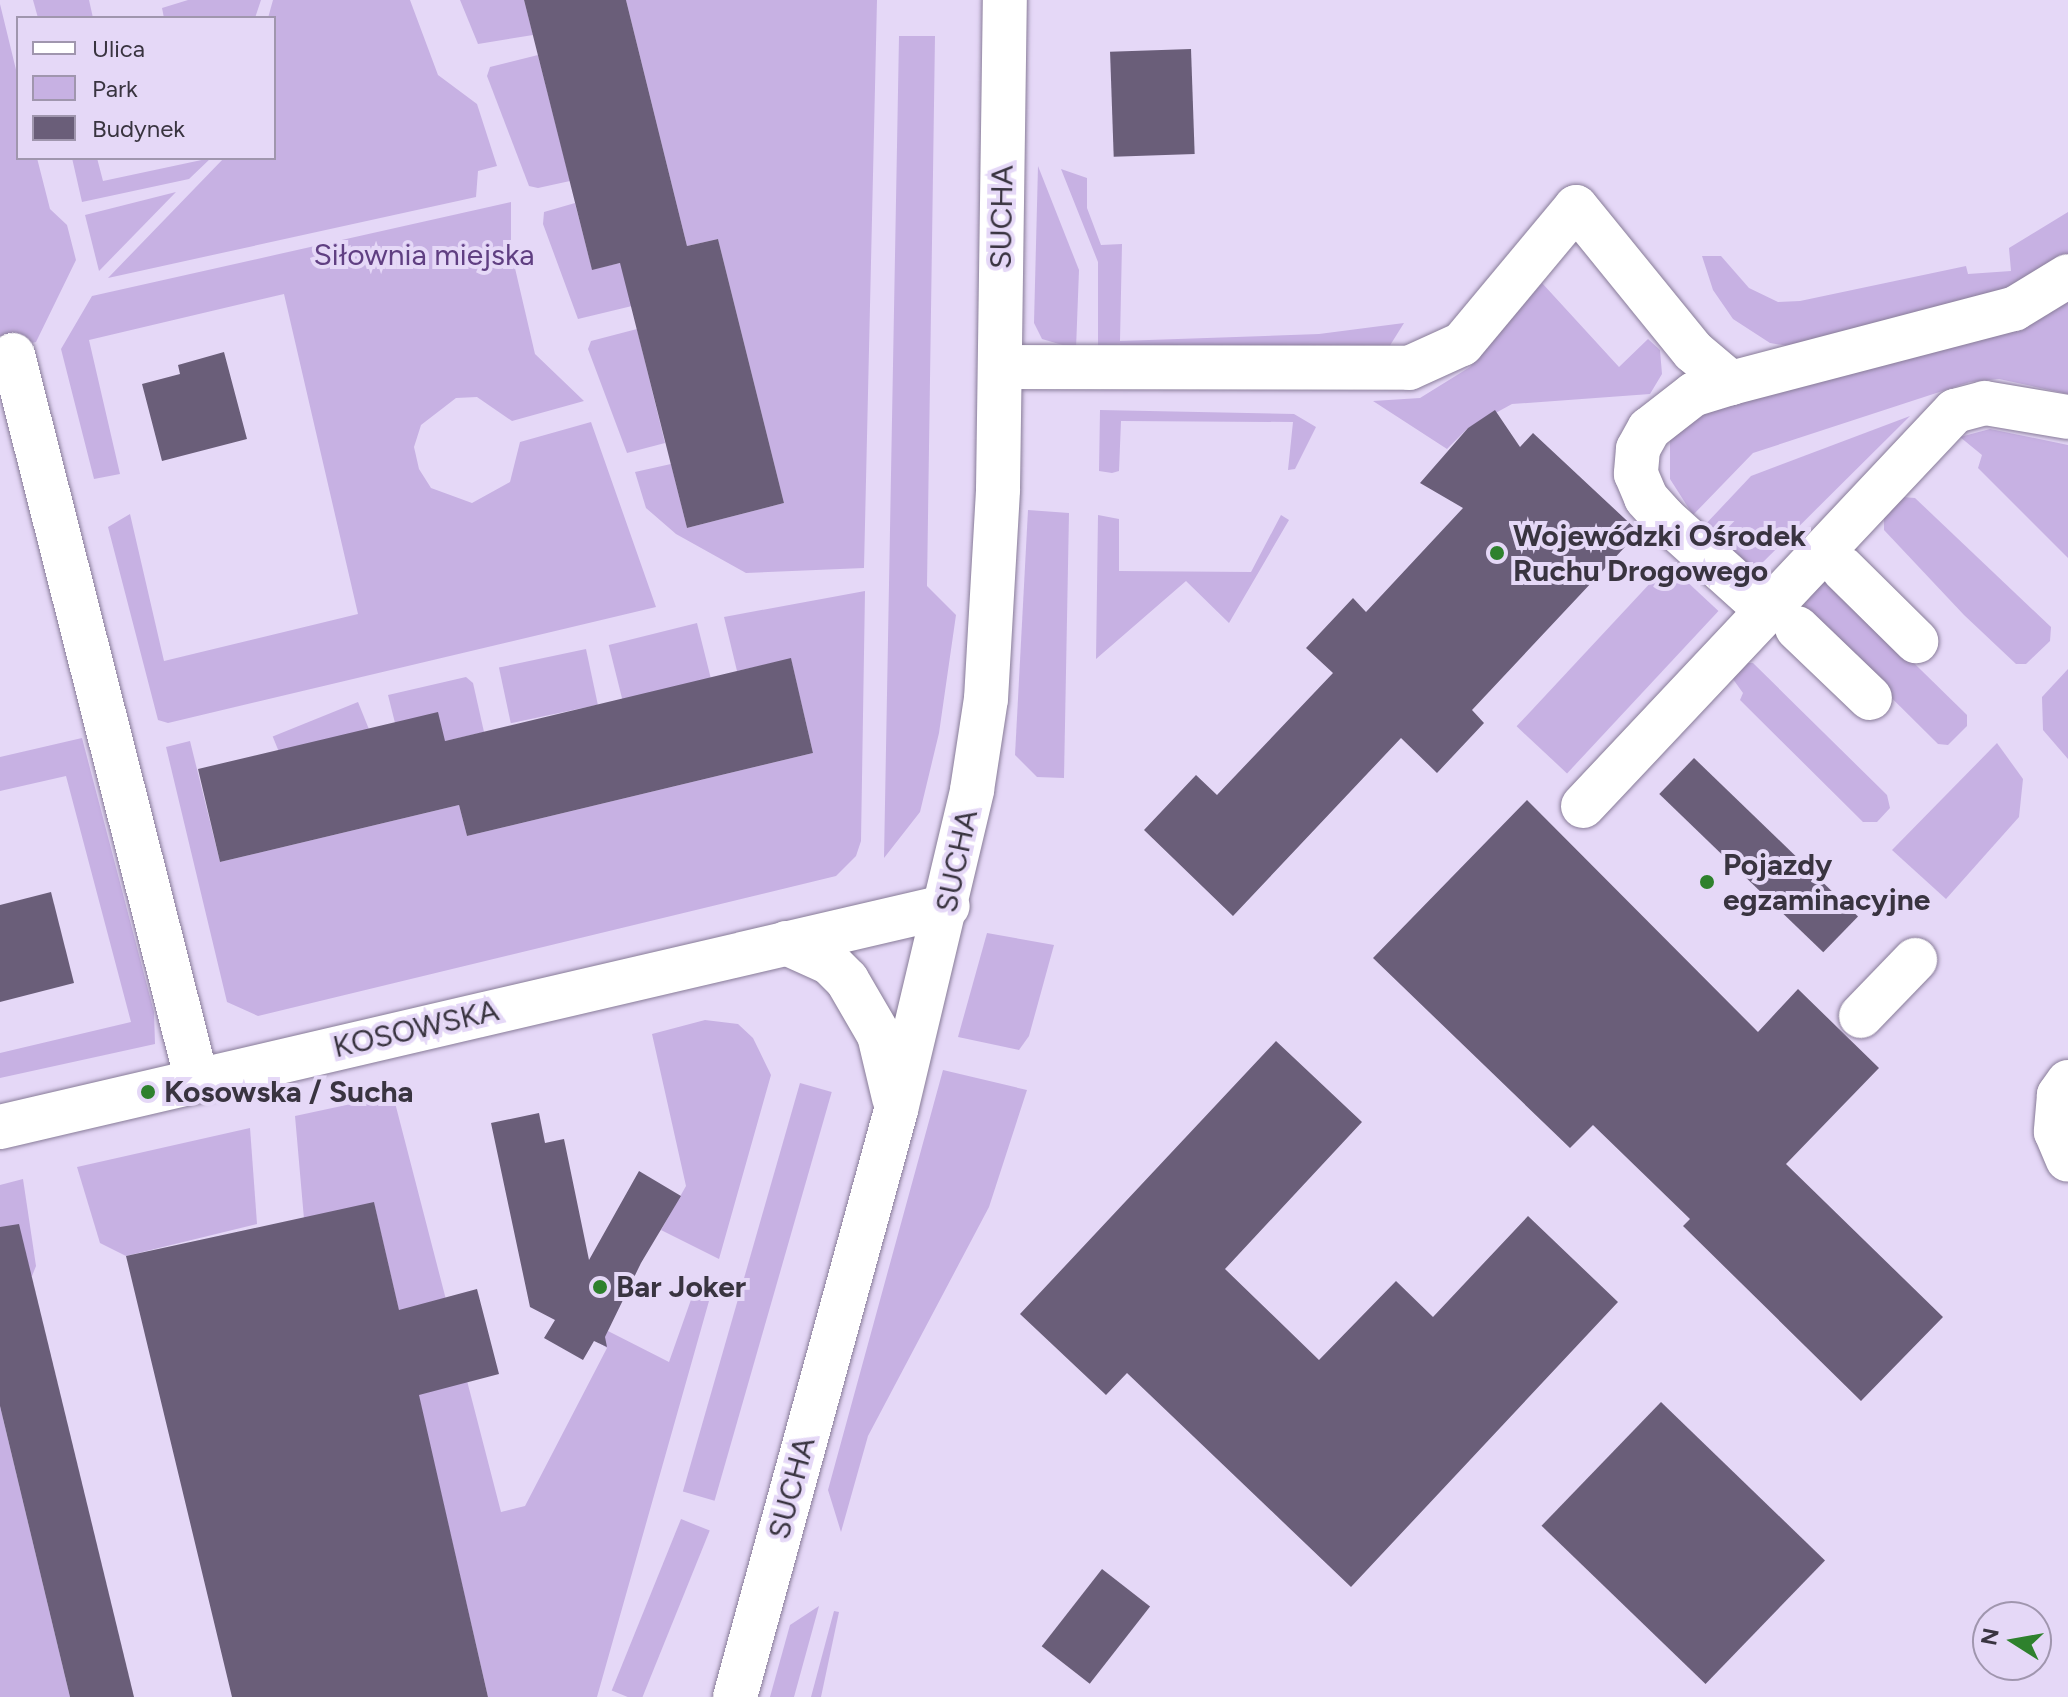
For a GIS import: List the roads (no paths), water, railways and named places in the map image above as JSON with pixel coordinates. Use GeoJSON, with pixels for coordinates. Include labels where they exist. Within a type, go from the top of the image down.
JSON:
{"type":"FeatureCollection","features":[{"type":"Feature","properties":{"kind":"street","name":"SUCHA"},"geometry":{"type":"LineString","coordinates":[[735,1697],[896,1110],[948,906],[986,699],[1001,367],[1005,0]]}},
{"type":"Feature","properties":{"kind":"street"},"geometry":{"type":"LineString","coordinates":[[1001,367],[1409,368],[1462,344],[1576,207],[1693,351],[1731,383]]}},
{"type":"Feature","properties":{"kind":"street"},"geometry":{"type":"LineString","coordinates":[[1870,698],[1655,508],[1636,474],[1638,449],[1658,420],[1694,394],[2014,309],[2068,276]]}},
{"type":"Feature","properties":{"kind":"street"},"geometry":{"type":"LineString","coordinates":[[13,355],[197,1081]]}},
{"type":"Feature","properties":{"kind":"street"},"geometry":{"type":"LineString","coordinates":[[1583,806],[1781,619],[1955,411],[1985,403],[2068,417]]}},
{"type":"Feature","properties":{"kind":"street"},"geometry":{"type":"LineString","coordinates":[[1843,569],[1916,641]]}},
{"type":"Feature","properties":{"kind":"street","name":"KOSOWSKA"},"geometry":{"type":"LineString","coordinates":[[0,1127],[948,906]]}},
{"type":"Feature","properties":{"kind":"street"},"geometry":{"type":"LineString","coordinates":[[786,943],[830,963],[870,1013],[896,1110]]}},
{"type":"Feature","properties":{"kind":"street"},"geometry":{"type":"LineString","coordinates":[[1861,1016],[1915,960]]}},
{"type":"Feature","properties":{"kind":"street"},"geometry":{"type":"LineString","coordinates":[[2068,1082],[2059,1095],[2056,1132],[2068,1160]]}},
{"type":"Feature","properties":{"kind":"place","name":"Wojewódzki Ośrodek Ruchu Drogowego"},"geometry":{"type":"Point","coordinates":[1497,553]}},
{"type":"Feature","properties":{"kind":"place","name":"Pojazdy egzaminacyjne"},"geometry":{"type":"Point","coordinates":[1707,882]}},
{"type":"Feature","properties":{"kind":"place","name":"Kosowska / Sucha"},"geometry":{"type":"Point","coordinates":[148,1092]}},
{"type":"Feature","properties":{"kind":"place","name":"Bar Joker"},"geometry":{"type":"Point","coordinates":[600,1287]}},
{"type":"Feature","properties":{"kind":"park label","name":"Siłownia miejska"},"geometry":{"type":"Point","coordinates":[424,255]}}]}
